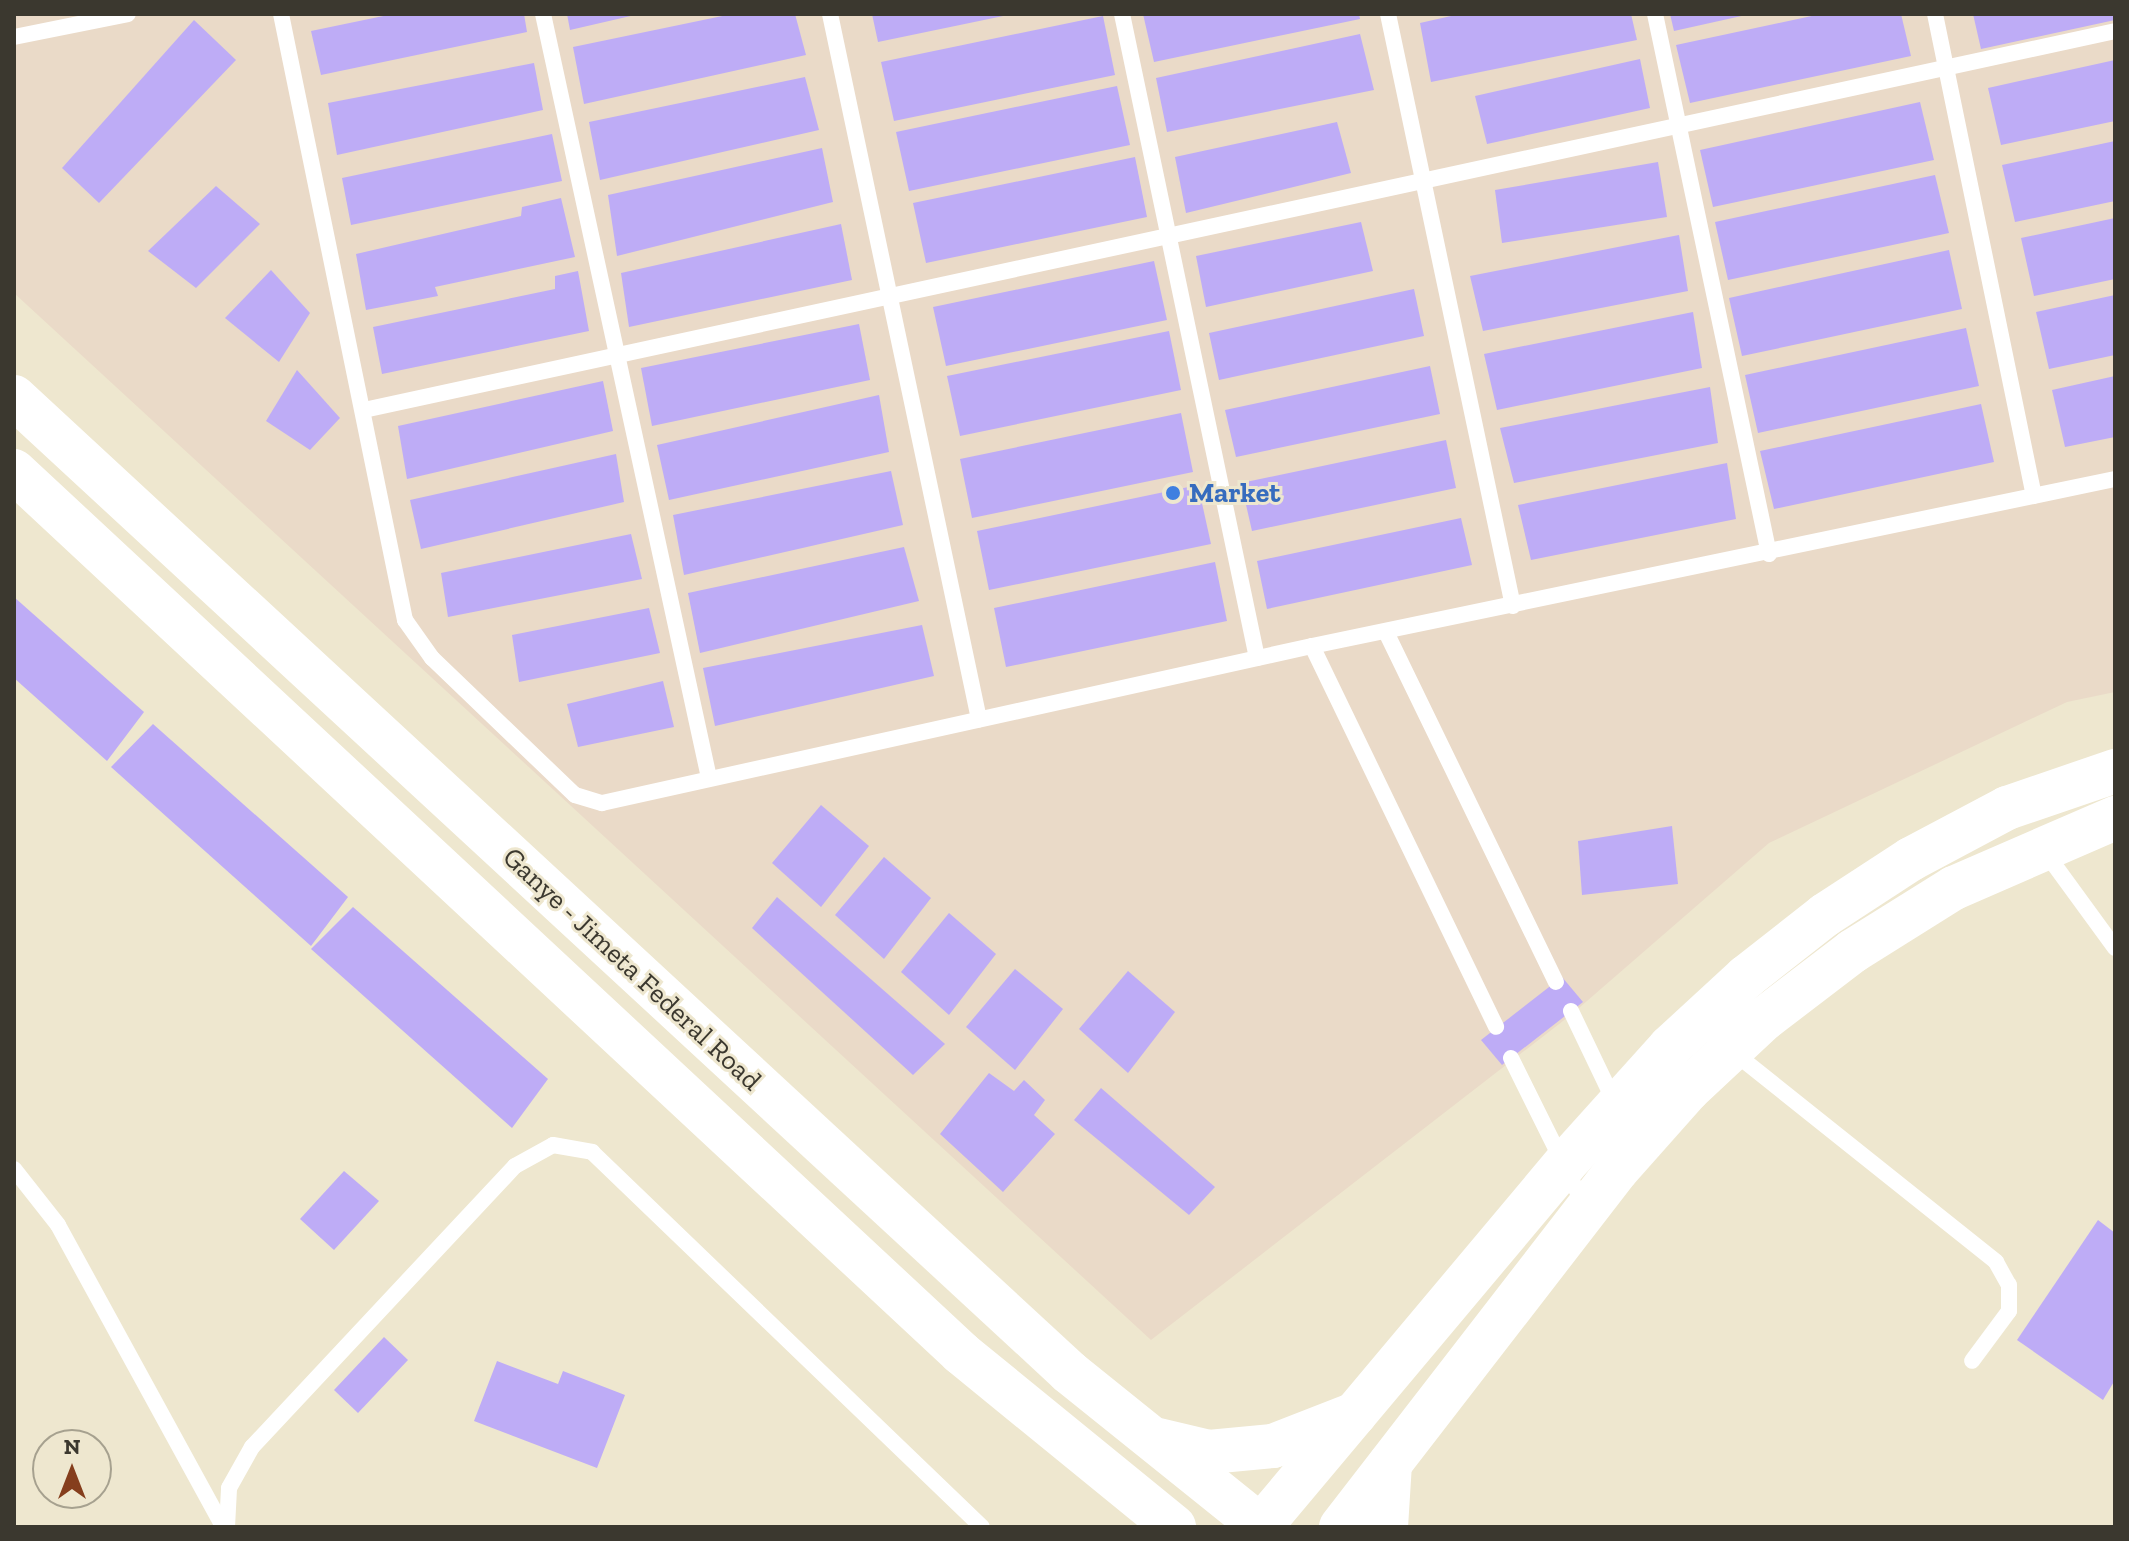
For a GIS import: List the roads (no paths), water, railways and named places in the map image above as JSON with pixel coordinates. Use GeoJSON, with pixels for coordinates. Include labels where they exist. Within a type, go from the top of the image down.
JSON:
{"type":"FeatureCollection","features":[{"type":"Feature","properties":{"kind":"main road","name":"Ganye - Jimeta Federal Road"},"geometry":{"type":"LineString","coordinates":[[14,397],[1069,1372],[1262,1527]]}},
{"type":"Feature","properties":{"kind":"main road","name":"Ganye - Jimeta Federal Road"},"geometry":{"type":"LineString","coordinates":[[14,471],[961,1353],[1174,1527]]}},
{"type":"Feature","properties":{"kind":"main road"},"geometry":{"type":"LineString","coordinates":[[1341,1527],[1586,1209],[1627,1127],[1746,977],[1825,915],[1911,859],[2007,808],[2115,771]]}},
{"type":"Feature","properties":{"kind":"main road"},"geometry":{"type":"LineString","coordinates":[[1262,1527],[1564,1166],[1627,1127],[1731,1050],[1853,951],[1954,888],[2042,847],[2115,818]]}},
{"type":"Feature","properties":{"kind":"main road"},"geometry":{"type":"LineString","coordinates":[[1154,1439],[1209,1452],[1273,1446],[1355,1414]]}},
{"type":"Feature","properties":{"kind":"main road"},"geometry":{"type":"LineString","coordinates":[[1386,1527],[1390,1464]]}},
{"type":"Feature","properties":{"kind":"lane"},"geometry":{"type":"LineString","coordinates":[[15,34],[128,14]]}},
{"type":"Feature","properties":{"kind":"lane"},"geometry":{"type":"LineString","coordinates":[[281,14],[405,620],[432,658],[575,795],[602,803],[1312,646],[1769,554],[2115,479]]}},
{"type":"Feature","properties":{"kind":"lane"},"geometry":{"type":"LineString","coordinates":[[543,14],[709,778]]}},
{"type":"Feature","properties":{"kind":"lane"},"geometry":{"type":"LineString","coordinates":[[830,14],[979,719]]}},
{"type":"Feature","properties":{"kind":"lane"},"geometry":{"type":"LineString","coordinates":[[1122,14],[1257,658]]}},
{"type":"Feature","properties":{"kind":"lane"},"geometry":{"type":"LineString","coordinates":[[1388,14],[1513,606]]}},
{"type":"Feature","properties":{"kind":"lane"},"geometry":{"type":"LineString","coordinates":[[1655,14],[1769,554]]}},
{"type":"Feature","properties":{"kind":"lane"},"geometry":{"type":"LineString","coordinates":[[1935,14],[2034,496]]}},
{"type":"Feature","properties":{"kind":"lane"},"geometry":{"type":"LineString","coordinates":[[364,410],[2115,31]]}},
{"type":"Feature","properties":{"kind":"lane"},"geometry":{"type":"LineString","coordinates":[[1386,632],[1556,982]]}},
{"type":"Feature","properties":{"kind":"lane"},"geometry":{"type":"LineString","coordinates":[[1312,646],[1496,1027]]}},
{"type":"Feature","properties":{"kind":"lane"},"geometry":{"type":"LineString","coordinates":[[2042,847],[2115,948]]}},
{"type":"Feature","properties":{"kind":"lane"},"geometry":{"type":"LineString","coordinates":[[1571,1011],[1627,1127]]}},
{"type":"Feature","properties":{"kind":"lane"},"geometry":{"type":"LineString","coordinates":[[1731,1050],[1996,1262],[2009,1285],[2009,1311],[1972,1361]]}},
{"type":"Feature","properties":{"kind":"lane"},"geometry":{"type":"LineString","coordinates":[[1511,1058],[1586,1209]]}},
{"type":"Feature","properties":{"kind":"lane"},"geometry":{"type":"LineString","coordinates":[[225,1527],[229,1488],[252,1447],[515,1166],[553,1145],[592,1152],[982,1527]]}},
{"type":"Feature","properties":{"kind":"lane"},"geometry":{"type":"LineString","coordinates":[[14,1169],[58,1225],[225,1527]]}},
{"type":"Feature","properties":{"kind":"place","name":"Market"},"geometry":{"type":"Point","coordinates":[1173,493]}}]}
